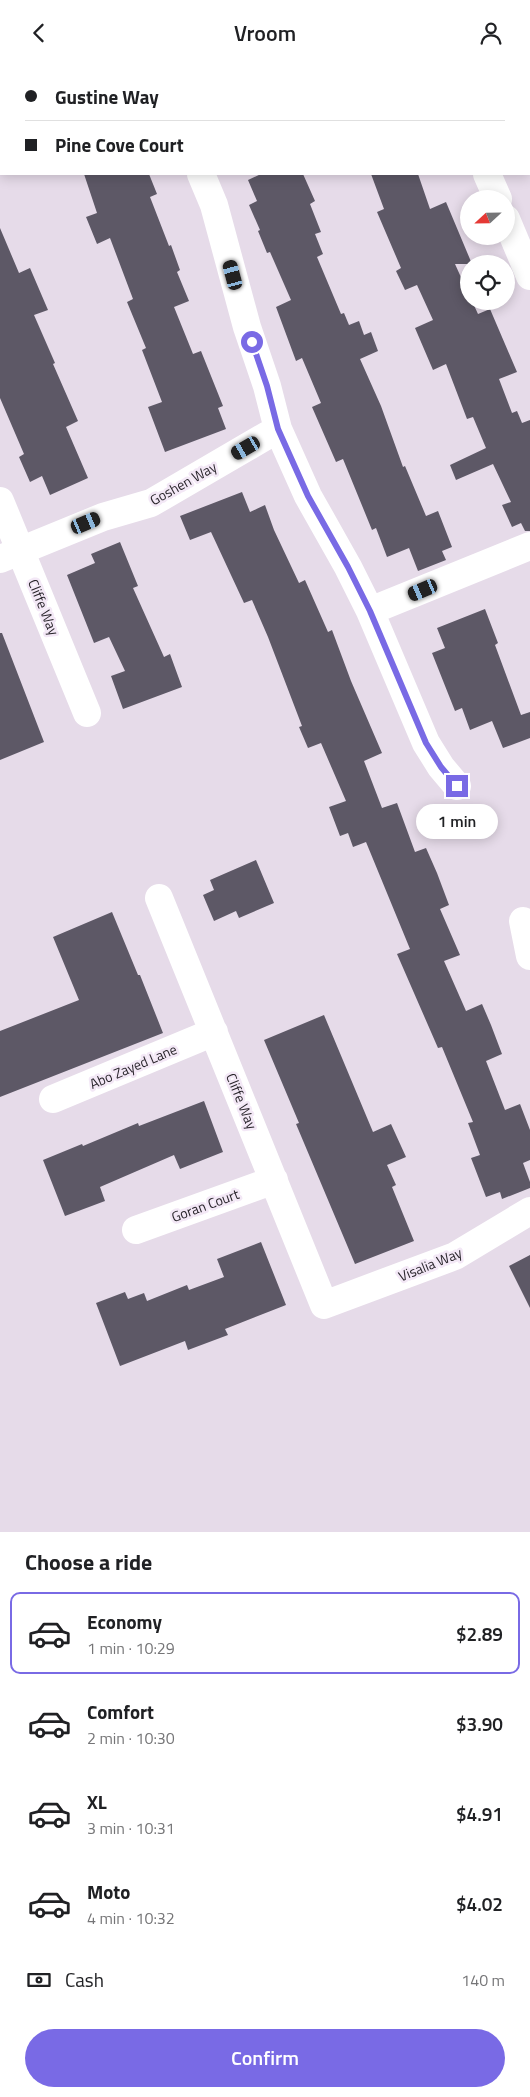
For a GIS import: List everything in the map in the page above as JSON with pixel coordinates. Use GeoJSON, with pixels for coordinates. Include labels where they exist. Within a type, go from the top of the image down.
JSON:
{"type":"FeatureCollection","features":[{"type":"Feature","properties":{"kind":"street"},"geometry":{"type":"LineString","coordinates":[[202,175],[214,205],[247,327],[267,386],[278,429],[308,496],[348,567],[370,611],[426,743],[441,767],[457,786]]}},
{"type":"Feature","properties":{"kind":"street"},"geometry":{"type":"LineString","coordinates":[[487,175],[494,190]]}},
{"type":"Feature","properties":{"kind":"street"},"geometry":{"type":"LineString","coordinates":[[515,240],[530,275]]}},
{"type":"Feature","properties":{"kind":"street","name":"Goshen Way"},"geometry":{"type":"LineString","coordinates":[[11,555],[103,517],[151,503],[278,429]]}},
{"type":"Feature","properties":{"kind":"street","name":"Cliffe Way"},"geometry":{"type":"LineString","coordinates":[[0,501],[11,555],[87,713]]}},
{"type":"Feature","properties":{"kind":"street"},"geometry":{"type":"LineString","coordinates":[[370,611],[530,546]]}},
{"type":"Feature","properties":{"kind":"street","name":"Cliffe Way"},"geometry":{"type":"LineString","coordinates":[[159,898],[324,1305]]}},
{"type":"Feature","properties":{"kind":"street"},"geometry":{"type":"LineString","coordinates":[[523,921],[530,956]]}},
{"type":"Feature","properties":{"kind":"street","name":"Abo Zayed Lane"},"geometry":{"type":"LineString","coordinates":[[53,1099],[214,1032]]}},
{"type":"Feature","properties":{"kind":"street","name":"Goran Court"},"geometry":{"type":"LineString","coordinates":[[136,1230],[274,1180]]}},
{"type":"Feature","properties":{"kind":"street","name":"Visalia Way"},"geometry":{"type":"LineString","coordinates":[[324,1305],[455,1256],[530,1211]]}},
{"type":"Feature","properties":{"kind":"building"},"geometry":{"type":"Polygon","coordinates":[[[84,175],[149,175],[157,194],[150,197],[169,246],[171,245],[180,270],[177,272],[189,301],[174,307],[193,354],[201,351],[223,406],[218,408],[226,429],[165,452],[148,407],[162,402],[142,350],[146,348],[127,302],[133,299],[110,238],[97,244],[86,217],[97,213],[84,175]]]}},
{"type":"Feature","properties":{"kind":"building"},"geometry":{"type":"Polygon","coordinates":[[[259,175],[303,175],[315,201],[310,204],[321,232],[315,234],[323,254],[317,257],[341,314],[344,313],[349,325],[359,321],[364,335],[371,332],[378,351],[360,359],[381,406],[403,467],[405,466],[426,516],[438,511],[452,547],[442,551],[446,560],[418,571],[409,548],[387,557],[376,528],[372,530],[343,459],[336,462],[312,407],[321,403],[302,358],[296,361],[276,307],[291,300],[270,252],[267,253],[258,231],[260,230],[249,205],[257,201],[248,180],[259,175]]]}},
{"type":"Feature","properties":{"kind":"building"},"geometry":{"type":"Polygon","coordinates":[[[371,175],[418,175],[430,209],[446,202],[460,235],[460,245],[464,245],[468,255],[460,255],[460,264],[455,264],[460,275],[460,310],[476,310],[478,314],[490,310],[517,372],[499,379],[512,413],[517,411],[522,423],[530,420],[530,531],[525,531],[521,523],[512,527],[502,505],[511,502],[493,464],[456,480],[450,465],[486,448],[473,417],[467,419],[446,364],[433,370],[415,328],[433,320],[417,285],[405,290],[396,271],[401,268],[377,212],[384,209],[371,175]]]}},
{"type":"Feature","properties":{"kind":"building"},"geometry":{"type":"Polygon","coordinates":[[[0,228],[19,273],[30,268],[48,310],[34,315],[78,421],[66,427],[88,478],[50,495],[42,476],[30,482],[19,457],[24,454],[0,398],[0,228]]]}},
{"type":"Feature","properties":{"kind":"building"},"geometry":{"type":"Polygon","coordinates":[[[242,492],[250,512],[265,505],[274,530],[299,583],[305,580],[328,632],[332,630],[351,681],[382,753],[364,761],[382,808],[397,803],[415,852],[426,848],[449,905],[440,909],[460,955],[444,961],[466,1011],[482,1004],[502,1054],[486,1061],[505,1110],[520,1104],[530,1130],[530,1160],[523,1163],[530,1182],[530,1188],[502,1199],[500,1192],[486,1197],[471,1158],[480,1155],[468,1123],[473,1122],[442,1047],[438,1048],[397,954],[410,949],[366,842],[353,847],[348,833],[340,836],[329,807],[346,801],[321,743],[308,748],[299,727],[302,726],[252,600],[244,603],[211,532],[190,540],[180,516],[242,492]]]}},
{"type":"Feature","properties":{"kind":"building"},"geometry":{"type":"Polygon","coordinates":[[[120,542],[138,586],[133,588],[164,657],[170,654],[182,687],[123,709],[111,676],[125,671],[109,637],[94,643],[67,575],[95,563],[91,554],[120,542]]]}},
{"type":"Feature","properties":{"kind":"building"},"geometry":{"type":"Polygon","coordinates":[[[485,609],[498,643],[495,645],[521,715],[530,712],[530,738],[503,748],[492,721],[470,730],[462,708],[455,711],[432,653],[445,648],[437,628],[485,609]]]}},
{"type":"Feature","properties":{"kind":"building"},"geometry":{"type":"Polygon","coordinates":[[[0,633],[2,633],[44,742],[0,760],[0,633]]]}},
{"type":"Feature","properties":{"kind":"building"},"geometry":{"type":"Polygon","coordinates":[[[256,860],[274,903],[239,918],[236,911],[214,921],[203,895],[214,890],[210,880],[256,860]]]}},
{"type":"Feature","properties":{"kind":"building"},"geometry":{"type":"Polygon","coordinates":[[[112,912],[163,1033],[0,1097],[0,1031],[79,1000],[53,937],[112,912]]]}},
{"type":"Feature","properties":{"kind":"building"},"geometry":{"type":"Polygon","coordinates":[[[324,1015],[373,1132],[391,1124],[406,1157],[387,1165],[396,1185],[392,1187],[414,1241],[355,1264],[296,1124],[299,1123],[264,1040],[324,1015]]]}},
{"type":"Feature","properties":{"kind":"building"},"geometry":{"type":"Polygon","coordinates":[[[204,1101],[223,1152],[180,1169],[174,1155],[100,1187],[105,1201],[65,1216],[43,1160],[138,1123],[139,1126],[204,1101]]]}},
{"type":"Feature","properties":{"kind":"building"},"geometry":{"type":"Polygon","coordinates":[[[261,1242],[286,1305],[225,1329],[228,1335],[188,1350],[185,1341],[120,1366],[96,1303],[125,1292],[128,1299],[144,1293],[147,1301],[187,1285],[189,1290],[224,1277],[217,1259],[261,1242]]]}},
{"type":"Feature","properties":{"kind":"building"},"geometry":{"type":"Polygon","coordinates":[[[530,1255],[530,1308],[509,1266],[530,1255]]]}},
{"type":"Feature","properties":{"kind":"route"},"geometry":{"type":"LineString","coordinates":[[252,342],[267,386],[278,429],[308,496],[348,567],[370,611],[426,743],[441,767],[457,786]]}}]}
